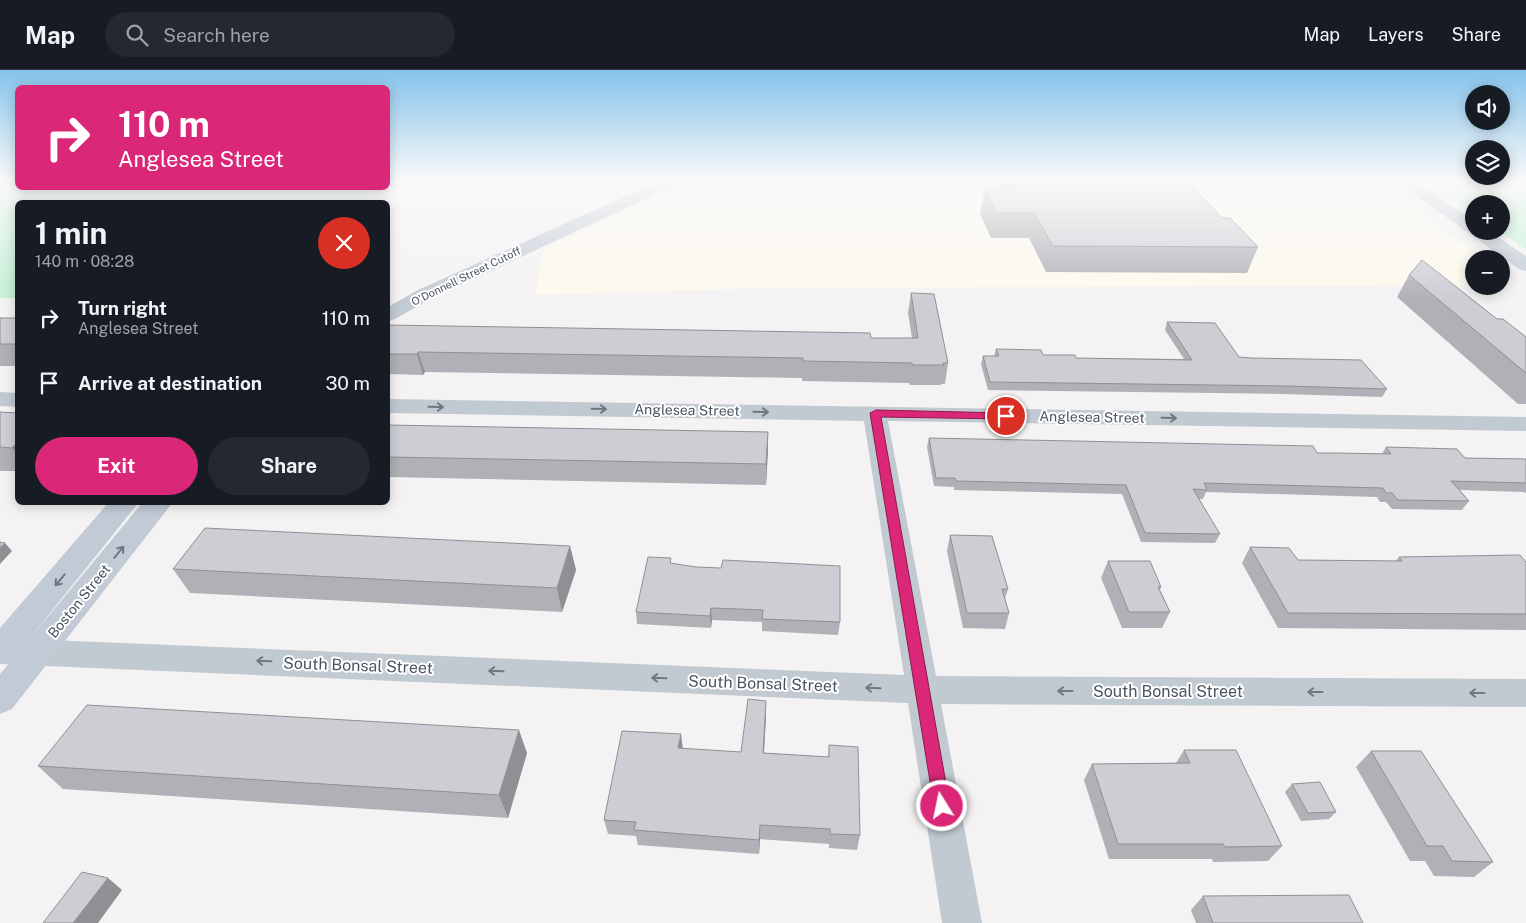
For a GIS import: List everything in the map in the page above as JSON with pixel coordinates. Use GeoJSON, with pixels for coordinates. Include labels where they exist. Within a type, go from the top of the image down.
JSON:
{"type":"FeatureCollection","features":[{"type":"Feature","properties":{"kind":"main road","name":"O'Donnell Street Cutoff"},"geometry":{"type":"LineString","coordinates":[[391,307],[434,273],[550,221]]}},
{"type":"Feature","properties":{"kind":"main road","name":"O'Donnell Street Cutoff"},"geometry":{"type":"LineString","coordinates":[[391,307],[584,221]]}},
{"type":"Feature","properties":{"kind":"main road"},"geometry":{"type":"LineString","coordinates":[[1490,240],[1526,265]]}},
{"type":"Feature","properties":{"kind":"main road","name":"Boston Street"},"geometry":{"type":"LineString","coordinates":[[0,651],[123,505]]}},
{"type":"Feature","properties":{"kind":"main road","name":"Boston Street"},"geometry":{"type":"LineString","coordinates":[[0,699],[157,505]]}},
{"type":"Feature","properties":{"kind":"street"},"geometry":{"type":"LineString","coordinates":[[0,400],[15,400]]}},
{"type":"Feature","properties":{"kind":"street","name":"Anglesea Street"},"geometry":{"type":"LineString","coordinates":[[390,406],[1526,424]]}},
{"type":"Feature","properties":{"kind":"street"},"geometry":{"type":"LineString","coordinates":[[876,413],[962,923]]}},
{"type":"Feature","properties":{"kind":"street","name":"South Bonsal Street"},"geometry":{"type":"LineString","coordinates":[[0,651],[922,690],[1526,693]]}},
{"type":"Feature","properties":{"kind":"shaded area"},"geometry":{"type":"Polygon","coordinates":[[[605,221],[1431,221],[1471,250],[1465,250],[1465,285],[765,288],[536,295],[541,256],[547,248],[605,221]]]}},
{"type":"Feature","properties":{"kind":"green space"},"geometry":{"type":"Polygon","coordinates":[[[0,221],[15,221],[15,298],[0,298],[0,221]]]}},
{"type":"Feature","properties":{"kind":"green space"},"geometry":{"type":"Polygon","coordinates":[[[1510,221],[1526,221],[1526,249],[1510,238],[1510,221]]]}},
{"type":"Feature","properties":{"kind":"building"},"geometry":{"type":"Polygon","coordinates":[[[1038,221],[1233,221],[1258,247],[1053,246],[1038,221]]]}},
{"type":"Feature","properties":{"kind":"building"},"geometry":{"type":"Polygon","coordinates":[[[1422,260],[1497,319],[1503,319],[1526,337],[1526,373],[1409,275],[1422,260]]]}},
{"type":"Feature","properties":{"kind":"building"},"geometry":{"type":"Polygon","coordinates":[[[911,293],[934,294],[948,363],[943,363],[944,365],[803,361],[803,358],[418,352],[417,354],[390,354],[390,325],[870,333],[871,338],[918,338],[911,293]]]}},
{"type":"Feature","properties":{"kind":"building"},"geometry":{"type":"Polygon","coordinates":[[[0,318],[15,318],[15,344],[0,344],[0,318]]]}},
{"type":"Feature","properties":{"kind":"building"},"geometry":{"type":"Polygon","coordinates":[[[1167,322],[1215,323],[1239,357],[1361,360],[1387,389],[990,382],[983,356],[999,356],[996,349],[1041,350],[1043,355],[1075,355],[1076,358],[1192,360],[1167,322]]]}},
{"type":"Feature","properties":{"kind":"building"},"geometry":{"type":"Polygon","coordinates":[[[0,412],[15,413],[15,445],[12,448],[0,447],[0,412]]]}},
{"type":"Feature","properties":{"kind":"building"},"geometry":{"type":"Polygon","coordinates":[[[390,425],[768,432],[766,464],[390,457],[390,425]]]}},
{"type":"Feature","properties":{"kind":"building"},"geometry":{"type":"Polygon","coordinates":[[[929,438],[1313,446],[1317,453],[1391,454],[1386,447],[1457,449],[1465,458],[1526,459],[1526,483],[1451,481],[1469,501],[1398,500],[1392,493],[1386,493],[1383,488],[1204,483],[1207,490],[1193,489],[1220,534],[1145,533],[1126,485],[956,481],[955,478],[936,478],[929,438]]]}},
{"type":"Feature","properties":{"kind":"building"},"geometry":{"type":"Polygon","coordinates":[[[205,528],[570,546],[557,588],[173,569],[205,528]]]}},
{"type":"Feature","properties":{"kind":"building"},"geometry":{"type":"Polygon","coordinates":[[[950,535],[992,536],[1008,589],[1002,589],[1009,613],[967,613],[950,535]]]}},
{"type":"Feature","properties":{"kind":"building"},"geometry":{"type":"Polygon","coordinates":[[[1250,547],[1289,548],[1298,560],[1402,561],[1399,557],[1520,555],[1526,562],[1526,614],[1288,613],[1250,547]]]}},
{"type":"Feature","properties":{"kind":"building"},"geometry":{"type":"Polygon","coordinates":[[[648,557],[671,558],[670,563],[696,567],[721,568],[723,560],[840,566],[840,622],[762,619],[763,610],[711,608],[710,616],[636,612],[648,557]]]}},
{"type":"Feature","properties":{"kind":"building"},"geometry":{"type":"Polygon","coordinates":[[[1108,561],[1150,561],[1161,587],[1158,587],[1170,612],[1129,612],[1108,561]]]}},
{"type":"Feature","properties":{"kind":"building"},"geometry":{"type":"Polygon","coordinates":[[[748,699],[766,701],[763,753],[829,757],[829,745],[858,747],[860,835],[830,834],[830,829],[760,825],[759,840],[634,830],[636,822],[604,820],[622,731],[681,734],[678,748],[741,752],[748,699]]]}},
{"type":"Feature","properties":{"kind":"building"},"geometry":{"type":"Polygon","coordinates":[[[87,705],[519,730],[499,795],[38,766],[87,705]]]}},
{"type":"Feature","properties":{"kind":"building"},"geometry":{"type":"Polygon","coordinates":[[[1184,750],[1236,750],[1282,846],[1225,847],[1223,844],[1118,844],[1092,764],[1190,763],[1184,750]]]}},
{"type":"Feature","properties":{"kind":"building"},"geometry":{"type":"Polygon","coordinates":[[[1371,751],[1421,751],[1493,862],[1452,861],[1443,846],[1427,846],[1371,751]]]}},
{"type":"Feature","properties":{"kind":"building"},"geometry":{"type":"Polygon","coordinates":[[[1320,782],[1336,812],[1308,813],[1292,784],[1320,782]]]}},
{"type":"Feature","properties":{"kind":"building"},"geometry":{"type":"Polygon","coordinates":[[[82,872],[108,878],[73,923],[43,923],[82,872]]]}},
{"type":"Feature","properties":{"kind":"building"},"geometry":{"type":"Polygon","coordinates":[[[1349,895],[1363,923],[1213,923],[1203,896],[1349,895]]]}},
{"type":"Feature","properties":{"kind":"route"},"geometry":{"type":"LineString","coordinates":[[942,806],[876,413],[1006,416]]}}]}
